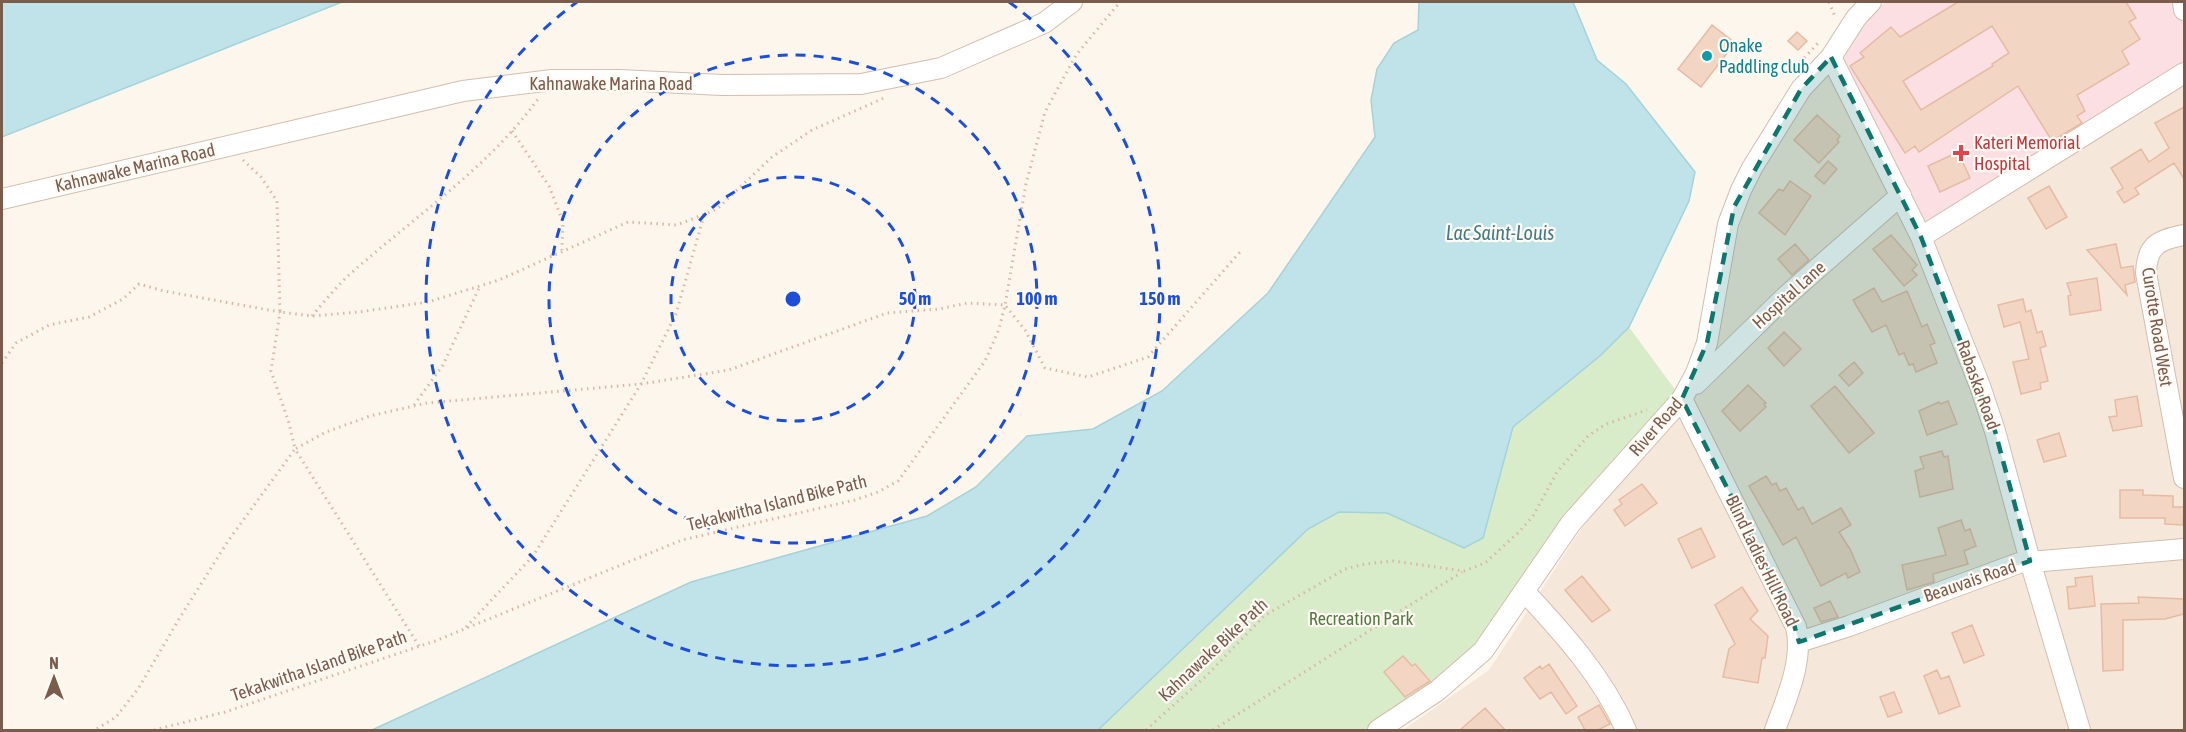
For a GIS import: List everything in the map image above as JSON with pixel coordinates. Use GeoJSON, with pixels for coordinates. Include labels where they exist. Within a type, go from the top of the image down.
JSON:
{"type":"FeatureCollection","features":[{"type":"Feature","properties":{"kind":"street","name":"Kahnawake Marina Road"},"geometry":{"type":"LineString","coordinates":[[2,199],[463,91],[552,80],[620,80],[722,85],[861,84],[941,68],[1044,23],[1072,2]]}},
{"type":"Feature","properties":{"kind":"street","name":"River Road"},"geometry":{"type":"LineString","coordinates":[[1378,730],[1437,691],[1483,651],[1571,523],[1682,399],[1696,373],[1707,343],[1728,224],[1752,168],[1801,89],[1831,57],[1857,18],[1871,2]]}},
{"type":"Feature","properties":{"kind":"street"},"geometry":{"type":"LineString","coordinates":[[2183,2],[2184,10]]}},
{"type":"Feature","properties":{"kind":"street","name":"Rabaska Road"},"geometry":{"type":"LineString","coordinates":[[1831,57],[1921,237],[1980,386],[1995,431],[2030,561],[2080,730]]}},
{"type":"Feature","properties":{"kind":"street"},"geometry":{"type":"LineString","coordinates":[[1921,237],[2184,73]]}},
{"type":"Feature","properties":{"kind":"street","name":"Hospital Lane"},"geometry":{"type":"LineString","coordinates":[[1682,399],[1785,297],[1901,195]]}},
{"type":"Feature","properties":{"kind":"street","name":"Curotte Road West"},"geometry":{"type":"LineString","coordinates":[[2184,236],[2158,243],[2150,250],[2146,258],[2145,273],[2184,478]]}},
{"type":"Feature","properties":{"kind":"street","name":"Blind Ladies Hill Road"},"geometry":{"type":"LineString","coordinates":[[1682,399],[1791,614],[1800,642],[1787,697],[1774,730]]}},
{"type":"Feature","properties":{"kind":"street","name":"Beauvais Road"},"geometry":{"type":"LineString","coordinates":[[1800,642],[1849,626],[1962,582],[2030,561],[2184,549]]}},
{"type":"Feature","properties":{"kind":"street"},"geometry":{"type":"LineString","coordinates":[[1525,592],[1568,638],[1601,682],[1626,730]]}},
{"type":"Feature","properties":{"kind":"path","name":"Tekakwitha Island Bike Path"},"geometry":{"type":"LineString","coordinates":[[154,730],[225,712],[419,646],[682,540],[855,500],[879,492],[898,481],[985,361],[999,329],[1026,184],[1045,112],[1076,56],[1120,2]]}},
{"type":"Feature","properties":{"kind":"path"},"geometry":{"type":"LineString","coordinates":[[1794,68],[1812,75]]}},
{"type":"Feature","properties":{"kind":"path"},"geometry":{"type":"LineString","coordinates":[[312,316],[347,277],[485,161],[527,114],[552,80]]}},
{"type":"Feature","properties":{"kind":"path"},"geometry":{"type":"LineString","coordinates":[[2,363],[16,343],[49,325],[89,317],[123,299],[139,284],[164,291],[312,316],[428,302],[499,280],[628,222],[677,225],[717,209],[772,156],[812,130],[886,97]]}},
{"type":"Feature","properties":{"kind":"path"},"geometry":{"type":"LineString","coordinates":[[512,131],[549,186],[563,222],[562,251]]}},
{"type":"Feature","properties":{"kind":"path"},"geometry":{"type":"LineString","coordinates":[[228,146],[261,177],[277,201],[280,312],[271,370],[289,423],[295,449],[419,646]]}},
{"type":"Feature","properties":{"kind":"path"},"geometry":{"type":"LineString","coordinates":[[465,628],[533,556],[642,384],[676,314],[705,214]]}},
{"type":"Feature","properties":{"kind":"path"},"geometry":{"type":"LineString","coordinates":[[95,730],[116,717],[138,688],[228,541],[295,449],[326,432],[370,416],[427,403],[642,384],[729,370],[887,313],[939,309],[967,303],[1005,304],[1025,330],[1045,368],[1088,377],[1148,357],[1240,252]]}},
{"type":"Feature","properties":{"kind":"path"},"geometry":{"type":"LineString","coordinates":[[413,406],[443,365],[480,286]]}},
{"type":"Feature","properties":{"kind":"path"},"geometry":{"type":"LineString","coordinates":[[1213,730],[1464,571],[1485,563],[1520,532],[1533,516],[1557,472],[1588,436],[1606,424],[1656,406]]}},
{"type":"Feature","properties":{"kind":"path","name":"Kahnawake Bike Path"},"geometry":{"type":"LineString","coordinates":[[1146,730],[1207,675],[1264,616],[1345,569],[1393,561],[1464,571]]}},
{"type":"Feature","properties":{"kind":"highlighted area"},"geometry":{"type":"Polygon","coordinates":[[[1831,57],[1921,237],[1995,431],[2030,561],[1799,642],[1791,614],[1682,399],[1707,343],[1734,207],[1801,89],[1831,57]]]}},
{"type":"Feature","properties":{"kind":"shaded area","name":"Kateri Memorial Hospital"},"geometry":{"type":"Polygon","coordinates":[[[1885,2],[2184,2],[2184,67],[1919,238],[1822,69],[1885,2]]]}},
{"type":"Feature","properties":{"kind":"shaded area"},"geometry":{"type":"Polygon","coordinates":[[[2184,67],[2184,730],[1403,730],[1489,670],[1581,529],[1697,388],[1758,158],[1822,69],[2184,67]]]}},
{"type":"Feature","properties":{"kind":"green space","name":"Recreation Park"},"geometry":{"type":"Polygon","coordinates":[[[1629,327],[1682,399],[1571,523],[1483,651],[1378,730],[1098,730],[1308,529],[1339,512],[1387,513],[1464,548],[1483,538],[1513,427],[1601,355],[1629,327]]]}},
{"type":"Feature","properties":{"kind":"water"},"geometry":{"type":"Polygon","coordinates":[[[2,2],[342,2],[2,137],[2,2]]]}},
{"type":"Feature","properties":{"kind":"water","name":"Lac Saint-Louis"},"geometry":{"type":"Polygon","coordinates":[[[1419,2],[1573,2],[1597,60],[1626,84],[1695,172],[1689,201],[1629,327],[1601,355],[1513,427],[1483,538],[1464,548],[1387,513],[1339,512],[1308,529],[1098,730],[372,730],[691,582],[927,516],[976,487],[1027,436],[1093,429],[1162,391],[1268,293],[1375,137],[1371,100],[1377,69],[1394,43],[1418,30],[1419,2]]]}},
{"type":"Feature","properties":{"kind":"building"},"geometry":{"type":"Polygon","coordinates":[[[1958,2],[2126,2],[2136,18],[2129,22],[2140,39],[2122,51],[2129,64],[2077,95],[2085,111],[2077,116],[2082,123],[2052,141],[2018,86],[1919,152],[1915,146],[1905,153],[1850,66],[1864,57],[1860,53],[1891,27],[1900,37],[1958,2]],[[1992,26],[1903,81],[1921,110],[1993,66],[1992,64],[2009,53],[1992,26]]]}},
{"type":"Feature","properties":{"kind":"building","name":"Onake Paddling club"},"geometry":{"type":"Polygon","coordinates":[[[1712,25],[1735,43],[1701,87],[1678,69],[1712,25]]]}},
{"type":"Feature","properties":{"kind":"building"},"geometry":{"type":"Polygon","coordinates":[[[1797,32],[1807,41],[1798,50],[1788,41],[1797,32]]]}},
{"type":"Feature","properties":{"kind":"building"},"geometry":{"type":"Polygon","coordinates":[[[2184,107],[2184,179],[2174,163],[2135,188],[2139,194],[2124,203],[2117,192],[2123,188],[2111,168],[2141,149],[2149,162],[2169,148],[2155,123],[2184,107]]]}},
{"type":"Feature","properties":{"kind":"building"},"geometry":{"type":"Polygon","coordinates":[[[1817,115],[1840,136],[1837,140],[1839,142],[1819,163],[1794,140],[1817,115]]]}},
{"type":"Feature","properties":{"kind":"building"},"geometry":{"type":"Polygon","coordinates":[[[1958,152],[1970,178],[1940,192],[1928,166],[1958,152]]]}},
{"type":"Feature","properties":{"kind":"building"},"geometry":{"type":"Polygon","coordinates":[[[1828,161],[1837,169],[1824,184],[1815,176],[1828,161]]]}},
{"type":"Feature","properties":{"kind":"building"},"geometry":{"type":"Polygon","coordinates":[[[1790,181],[1811,196],[1785,235],[1759,213],[1779,189],[1783,191],[1790,181]]]}},
{"type":"Feature","properties":{"kind":"building"},"geometry":{"type":"Polygon","coordinates":[[[2049,186],[2067,217],[2046,229],[2028,198],[2049,186]]]}},
{"type":"Feature","properties":{"kind":"building"},"geometry":{"type":"Polygon","coordinates":[[[1891,235],[1917,265],[1912,270],[1917,275],[1904,286],[1873,249],[1891,235]]]}},
{"type":"Feature","properties":{"kind":"building"},"geometry":{"type":"Polygon","coordinates":[[[1795,244],[1809,260],[1792,275],[1778,259],[1795,244]]]}},
{"type":"Feature","properties":{"kind":"building"},"geometry":{"type":"Polygon","coordinates":[[[2116,244],[2121,268],[2133,266],[2135,282],[2125,285],[2127,295],[2087,250],[2116,244]]]}},
{"type":"Feature","properties":{"kind":"building"},"geometry":{"type":"Polygon","coordinates":[[[2097,278],[2101,310],[2070,315],[2068,296],[2071,295],[2067,283],[2097,278]]]}},
{"type":"Feature","properties":{"kind":"building"},"geometry":{"type":"Polygon","coordinates":[[[1874,288],[1882,302],[1907,291],[1922,327],[1927,324],[1935,343],[1930,345],[1937,363],[1916,372],[1913,364],[1909,365],[1904,353],[1899,355],[1886,325],[1872,332],[1853,300],[1874,288]]]}},
{"type":"Feature","properties":{"kind":"building"},"geometry":{"type":"Polygon","coordinates":[[[2023,299],[2026,312],[2031,310],[2037,333],[2042,331],[2046,346],[2040,348],[2048,381],[2040,383],[2041,389],[2021,394],[2013,362],[2029,359],[2020,322],[2004,327],[1998,305],[2023,299]]]}},
{"type":"Feature","properties":{"kind":"building"},"geometry":{"type":"Polygon","coordinates":[[[1784,332],[1801,349],[1784,366],[1768,348],[1784,332]]]}},
{"type":"Feature","properties":{"kind":"building"},"geometry":{"type":"Polygon","coordinates":[[[1854,362],[1863,373],[1849,386],[1839,375],[1854,362]]]}},
{"type":"Feature","properties":{"kind":"building"},"geometry":{"type":"Polygon","coordinates":[[[1748,385],[1766,403],[1764,404],[1766,407],[1740,431],[1722,411],[1748,385]]]}},
{"type":"Feature","properties":{"kind":"building"},"geometry":{"type":"Polygon","coordinates":[[[1835,386],[1874,433],[1849,453],[1811,406],[1835,386]]]}},
{"type":"Feature","properties":{"kind":"building"},"geometry":{"type":"Polygon","coordinates":[[[2137,396],[2142,426],[2113,431],[2109,417],[2117,416],[2115,400],[2137,396]]]}},
{"type":"Feature","properties":{"kind":"building"},"geometry":{"type":"Polygon","coordinates":[[[1948,401],[1957,424],[1927,435],[1919,411],[1939,402],[1940,404],[1948,401]]]}},
{"type":"Feature","properties":{"kind":"building"},"geometry":{"type":"Polygon","coordinates":[[[2059,433],[2066,456],[2044,462],[2037,440],[2059,433]]]}},
{"type":"Feature","properties":{"kind":"building"},"geometry":{"type":"Polygon","coordinates":[[[1942,451],[1944,457],[1948,456],[1953,489],[1920,497],[1915,471],[1924,468],[1920,457],[1942,451]]]}},
{"type":"Feature","properties":{"kind":"building"},"geometry":{"type":"Polygon","coordinates":[[[1766,476],[1772,485],[1776,483],[1780,491],[1786,488],[1798,510],[1803,507],[1812,524],[1841,508],[1851,525],[1839,532],[1850,549],[1860,572],[1848,578],[1846,573],[1821,586],[1796,537],[1783,545],[1749,486],[1766,476]]]}},
{"type":"Feature","properties":{"kind":"building"},"geometry":{"type":"Polygon","coordinates":[[[1642,484],[1657,503],[1625,526],[1614,510],[1622,504],[1619,500],[1642,484]]]}},
{"type":"Feature","properties":{"kind":"building"},"geometry":{"type":"Polygon","coordinates":[[[2120,490],[2143,490],[2143,495],[2173,496],[2173,507],[2184,507],[2183,525],[2165,524],[2165,518],[2120,518],[2120,490]]]}},
{"type":"Feature","properties":{"kind":"building"},"geometry":{"type":"Polygon","coordinates":[[[1961,520],[1965,531],[1970,529],[1976,546],[1964,551],[1968,564],[1933,574],[1934,582],[1907,590],[1902,565],[1946,555],[1938,528],[1961,520]]]}},
{"type":"Feature","properties":{"kind":"building"},"geometry":{"type":"Polygon","coordinates":[[[1701,528],[1715,557],[1692,568],[1678,539],[1701,528]]]}},
{"type":"Feature","properties":{"kind":"building"},"geometry":{"type":"Polygon","coordinates":[[[1582,576],[1610,610],[1592,622],[1565,590],[1582,576]]]}},
{"type":"Feature","properties":{"kind":"building"},"geometry":{"type":"Polygon","coordinates":[[[2092,576],[2095,606],[2069,609],[2067,587],[2076,586],[2075,578],[2092,576]]]}},
{"type":"Feature","properties":{"kind":"building"},"geometry":{"type":"Polygon","coordinates":[[[1742,587],[1758,611],[1750,619],[1768,636],[1758,683],[1723,677],[1729,649],[1735,644],[1715,605],[1742,587]]]}},
{"type":"Feature","properties":{"kind":"building"},"geometry":{"type":"Polygon","coordinates":[[[2138,597],[2184,599],[2184,614],[2165,619],[2123,620],[2123,670],[2103,671],[2101,604],[2139,603],[2138,597]]]}},
{"type":"Feature","properties":{"kind":"building"},"geometry":{"type":"Polygon","coordinates":[[[1830,601],[1838,617],[1821,622],[1814,608],[1830,601]]]}},
{"type":"Feature","properties":{"kind":"building"},"geometry":{"type":"Polygon","coordinates":[[[1972,625],[1984,655],[1964,663],[1952,633],[1972,625]]]}},
{"type":"Feature","properties":{"kind":"building"},"geometry":{"type":"Polygon","coordinates":[[[1403,656],[1412,666],[1415,664],[1430,681],[1405,697],[1384,672],[1403,656]]]}},
{"type":"Feature","properties":{"kind":"building"},"geometry":{"type":"Polygon","coordinates":[[[1549,664],[1577,706],[1566,714],[1551,692],[1540,699],[1524,678],[1540,666],[1542,669],[1549,664]]]}},
{"type":"Feature","properties":{"kind":"building"},"geometry":{"type":"Polygon","coordinates":[[[1937,670],[1941,679],[1949,676],[1960,706],[1939,714],[1924,676],[1937,670]]]}},
{"type":"Feature","properties":{"kind":"building"},"geometry":{"type":"Polygon","coordinates":[[[1894,692],[1902,712],[1888,717],[1880,697],[1894,692]]]}},
{"type":"Feature","properties":{"kind":"building"},"geometry":{"type":"Polygon","coordinates":[[[1599,705],[1610,724],[1598,730],[1585,730],[1578,717],[1599,705]]]}},
{"type":"Feature","properties":{"kind":"building"},"geometry":{"type":"Polygon","coordinates":[[[1485,708],[1505,730],[1460,730],[1485,708]]]}},
{"type":"Feature","properties":{"kind":"place","name":"Onake Paddling club"},"geometry":{"type":"Point","coordinates":[1707,56]}},
{"type":"Feature","properties":{"kind":"place","name":"Kateri Memorial Hospital"},"geometry":{"type":"Point","coordinates":[1961,153]}}]}
